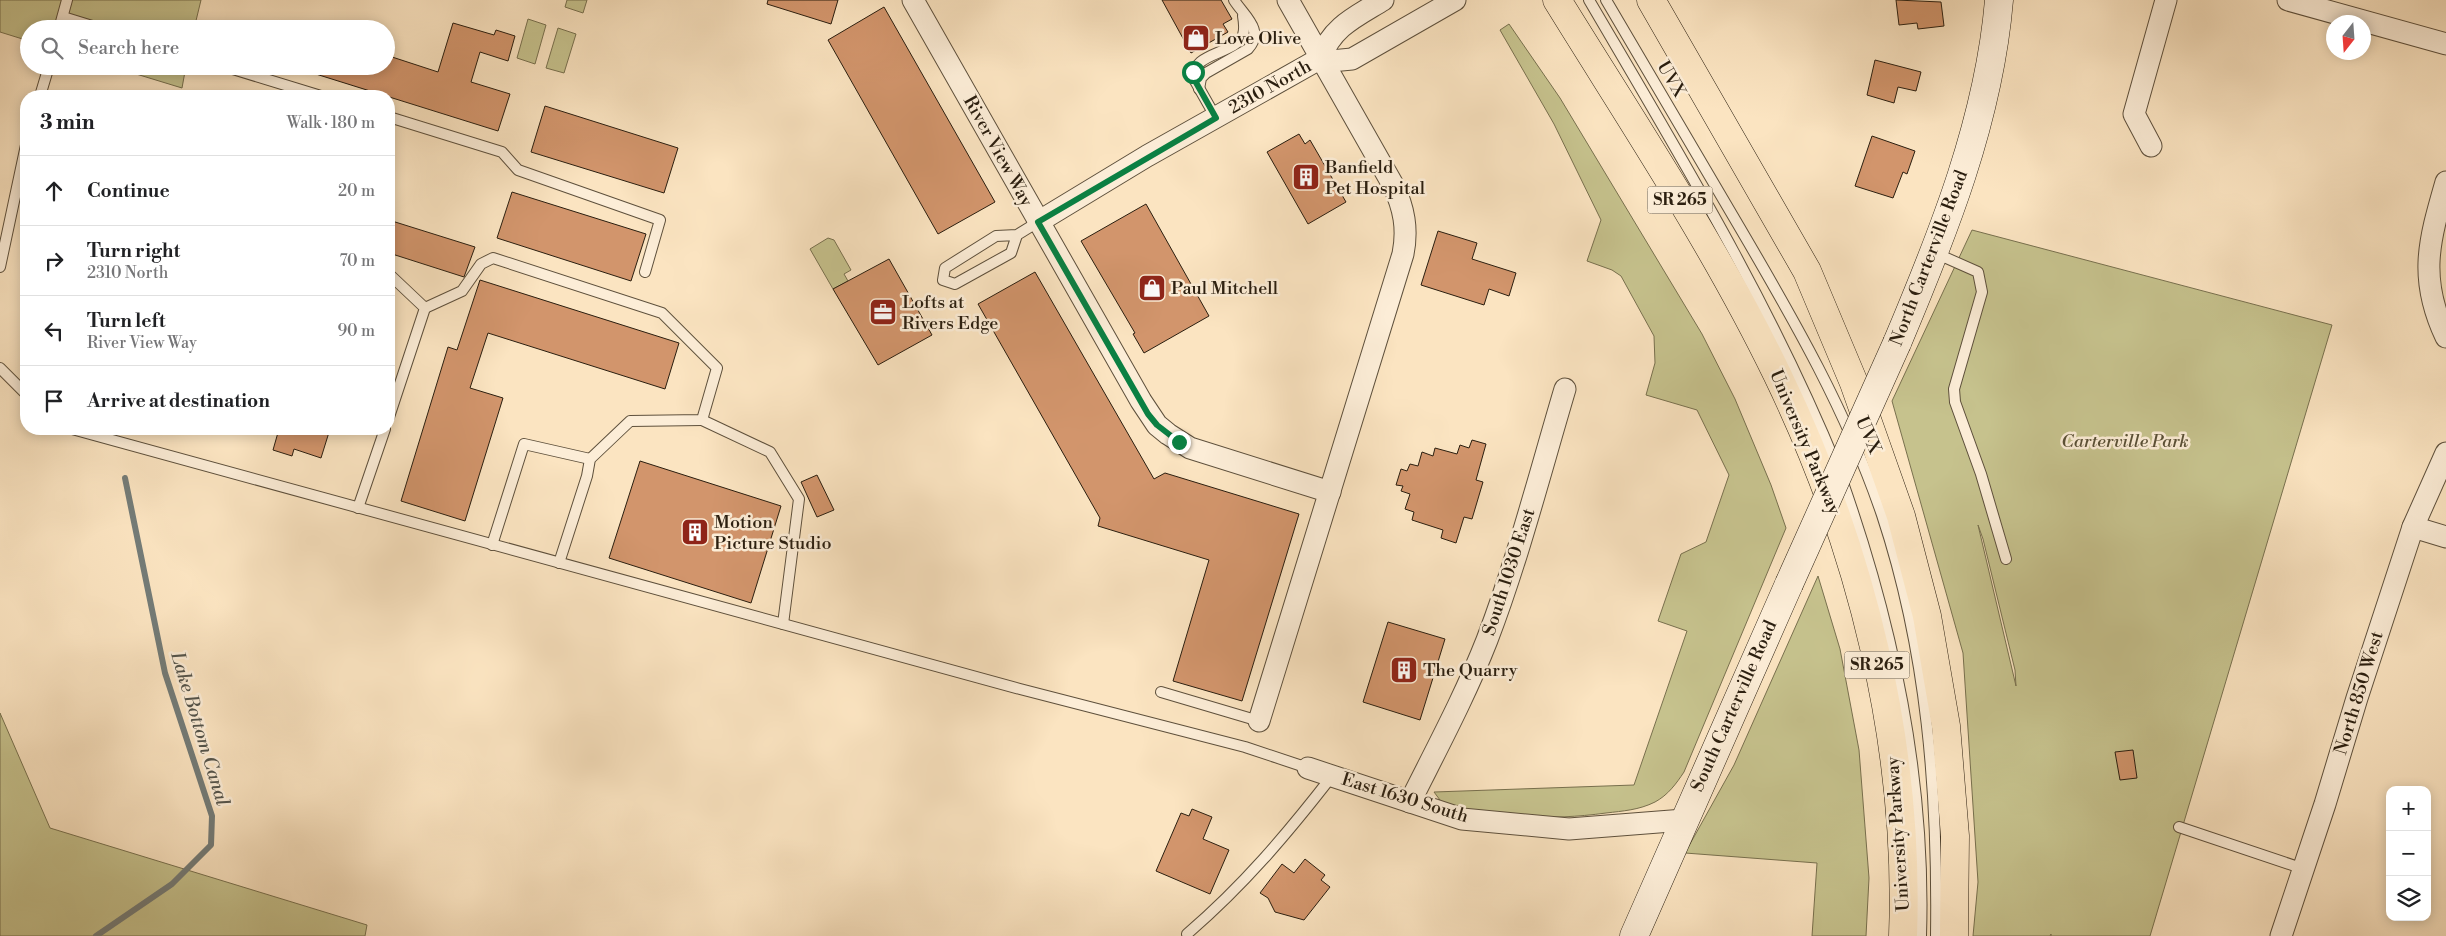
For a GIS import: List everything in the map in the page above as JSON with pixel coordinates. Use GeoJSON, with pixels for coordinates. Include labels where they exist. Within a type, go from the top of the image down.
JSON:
{"type":"FeatureCollection","features":[{"type":"Feature","properties":{"kind":"main road","name":"University Parkway"},"geometry":{"type":"LineString","coordinates":[[1557,0],[1725,276],[1776,372],[1820,472],[1856,577],[1870,630],[1888,719],[1901,838],[1903,936]]}},
{"type":"Feature","properties":{"kind":"main road","name":"SR 265"},"geometry":{"type":"LineString","coordinates":[[1651,0],[1807,271],[1854,383],[1901,516],[1928,616],[1946,726],[1955,836],[1954,936]]}},
{"type":"Feature","properties":{"kind":"street","name":"River View Way"},"geometry":{"type":"LineString","coordinates":[[913,0],[1038,222],[1141,401],[1157,425],[1190,448],[1330,492]]}},
{"type":"Feature","properties":{"kind":"street"},"geometry":{"type":"LineString","coordinates":[[1259,722],[1403,254],[1405,220],[1393,185],[1288,0]]}},
{"type":"Feature","properties":{"kind":"street","name":"2310 North"},"geometry":{"type":"LineString","coordinates":[[1321,58],[1324,48],[1342,24],[1383,0]]}},
{"type":"Feature","properties":{"kind":"street","name":"2310 North"},"geometry":{"type":"LineString","coordinates":[[1038,222],[1321,58],[1341,61],[1361,55],[1455,0]]}},
{"type":"Feature","properties":{"kind":"street","name":"North Carterville Road"},"geometry":{"type":"LineString","coordinates":[[1836,477],[1935,253],[1966,163],[1989,70],[1999,0]]}},
{"type":"Feature","properties":{"kind":"street"},"geometry":{"type":"LineString","coordinates":[[2151,146],[2134,114],[2166,0]]}},
{"type":"Feature","properties":{"kind":"street"},"geometry":{"type":"LineString","coordinates":[[2288,0],[2446,44]]}},
{"type":"Feature","properties":{"kind":"street"},"geometry":{"type":"LineString","coordinates":[[2446,182],[2430,237],[2428,265],[2430,292],[2438,320],[2446,337]]}},
{"type":"Feature","properties":{"kind":"street","name":"South 1030 East"},"geometry":{"type":"LineString","coordinates":[[1410,802],[1460,703],[1492,626],[1565,389]]}},
{"type":"Feature","properties":{"kind":"street","name":"North 850 West"},"geometry":{"type":"LineString","coordinates":[[2281,936],[2413,527],[2446,453]]}},
{"type":"Feature","properties":{"kind":"street","name":"South Carterville Road"},"geometry":{"type":"LineString","coordinates":[[1634,936],[1836,477]]}},
{"type":"Feature","properties":{"kind":"street"},"geometry":{"type":"LineString","coordinates":[[2413,527],[2446,537]]}},
{"type":"Feature","properties":{"kind":"street","name":"East 1630 South"},"geometry":{"type":"LineString","coordinates":[[1308,768],[1462,819],[1569,828],[1684,820]]}},
{"type":"Feature","properties":{"kind":"lane"},"geometry":{"type":"LineString","coordinates":[[62,20],[67,0]]}},
{"type":"Feature","properties":{"kind":"lane"},"geometry":{"type":"LineString","coordinates":[[1216,118],[1193,76],[1196,67],[1239,41],[1244,31],[1243,16],[1234,0]]}},
{"type":"Feature","properties":{"kind":"lane"},"geometry":{"type":"LineString","coordinates":[[1589,0],[1706,200],[1765,310],[1816,417],[1856,521],[1887,627],[1909,737],[1919,828],[1921,936]]}},
{"type":"Feature","properties":{"kind":"lane","name":"UVX"},"geometry":{"type":"LineString","coordinates":[[1606,0],[1811,350],[1854,442],[1882,514],[1912,630],[1930,744],[1936,835],[1936,936]]}},
{"type":"Feature","properties":{"kind":"lane"},"geometry":{"type":"LineString","coordinates":[[63,17],[73,20]]}},
{"type":"Feature","properties":{"kind":"lane"},"geometry":{"type":"LineString","coordinates":[[42,90],[46,75]]}},
{"type":"Feature","properties":{"kind":"lane"},"geometry":{"type":"LineString","coordinates":[[246,75],[284,90]]}},
{"type":"Feature","properties":{"kind":"lane"},"geometry":{"type":"LineString","coordinates":[[395,119],[502,152],[518,170],[660,220],[645,272]]}},
{"type":"Feature","properties":{"kind":"lane"},"geometry":{"type":"LineString","coordinates":[[0,267],[20,173]]}},
{"type":"Feature","properties":{"kind":"lane"},"geometry":{"type":"LineString","coordinates":[[1017,235],[1011,253],[955,284],[943,280],[946,268],[996,236],[1017,235],[1038,222]]}},
{"type":"Feature","properties":{"kind":"lane"},"geometry":{"type":"LineString","coordinates":[[1935,253],[1978,272],[1982,292],[1954,389],[1955,402],[1982,474],[2006,559]]}},
{"type":"Feature","properties":{"kind":"lane"},"geometry":{"type":"LineString","coordinates":[[395,399],[425,308],[462,291],[481,264],[494,258],[662,313],[717,368],[702,420]]}},
{"type":"Feature","properties":{"kind":"lane"},"geometry":{"type":"LineString","coordinates":[[395,280],[425,308]]}},
{"type":"Feature","properties":{"kind":"lane"},"geometry":{"type":"LineString","coordinates":[[0,368],[20,388]]}},
{"type":"Feature","properties":{"kind":"lane"},"geometry":{"type":"LineString","coordinates":[[559,563],[587,476],[590,460],[630,421],[702,420],[770,452],[798,499],[783,624]]}},
{"type":"Feature","properties":{"kind":"lane"},"geometry":{"type":"LineString","coordinates":[[94,435],[1020,690],[1245,747],[1308,768]]}},
{"type":"Feature","properties":{"kind":"lane"},"geometry":{"type":"LineString","coordinates":[[358,508],[383,435]]}},
{"type":"Feature","properties":{"kind":"lane"},"geometry":{"type":"LineString","coordinates":[[492,545],[524,444],[590,460]]}},
{"type":"Feature","properties":{"kind":"lane"},"geometry":{"type":"LineString","coordinates":[[1161,692],[1259,722]]}},
{"type":"Feature","properties":{"kind":"lane"},"geometry":{"type":"LineString","coordinates":[[1187,934],[1227,899],[1276,847],[1332,776]]}},
{"type":"Feature","properties":{"kind":"lane"},"geometry":{"type":"LineString","coordinates":[[2179,827],[2304,869]]}},
{"type":"Feature","properties":{"kind":"green space"},"geometry":{"type":"Polygon","coordinates":[[[0,0],[201,0],[196,20],[20,20],[20,38],[0,32],[0,0]]]}},
{"type":"Feature","properties":{"kind":"green space"},"geometry":{"type":"Polygon","coordinates":[[[567,0],[587,0],[583,13],[565,7],[567,0]]]}},
{"type":"Feature","properties":{"kind":"green space"},"geometry":{"type":"Polygon","coordinates":[[[528,19],[546,25],[535,64],[517,58],[528,19]]]}},
{"type":"Feature","properties":{"kind":"green space"},"geometry":{"type":"Polygon","coordinates":[[[1509,24],[1560,98],[1702,334],[1735,399],[1771,485],[1786,528],[1684,772],[1671,789],[1660,799],[1643,807],[1625,811],[1564,817],[1504,815],[1443,804],[1434,792],[1634,785],[1687,631],[1658,621],[1681,554],[1706,542],[1729,475],[1697,410],[1646,395],[1655,363],[1654,336],[1621,276],[1612,270],[1587,261],[1601,220],[1554,124],[1500,30],[1509,24]]]}},
{"type":"Feature","properties":{"kind":"green space"},"geometry":{"type":"Polygon","coordinates":[[[558,28],[576,34],[564,73],[546,68],[558,28]]]}},
{"type":"Feature","properties":{"kind":"green space"},"geometry":{"type":"Polygon","coordinates":[[[139,75],[184,75],[182,88],[139,75]]]}},
{"type":"Feature","properties":{"kind":"green space","name":"Carterville Park"},"geometry":{"type":"Polygon","coordinates":[[[1972,230],[2332,325],[2150,936],[2051,936],[2051,934],[2050,936],[1973,936],[1978,882],[1963,653],[1892,401],[1972,230]],[[1978,525],[2016,686],[2015,670],[1978,525]]]}},
{"type":"Feature","properties":{"kind":"green space"},"geometry":{"type":"Polygon","coordinates":[[[828,238],[834,240],[851,270],[844,274],[848,281],[833,289],[810,249],[828,238]]]}},
{"type":"Feature","properties":{"kind":"green space"},"geometry":{"type":"Polygon","coordinates":[[[1818,576],[1840,649],[1859,750],[1869,878],[1866,936],[1812,936],[1817,863],[1685,853],[1734,765],[1818,576]]]}},
{"type":"Feature","properties":{"kind":"green space"},"geometry":{"type":"Polygon","coordinates":[[[0,713],[50,828],[367,925],[365,936],[0,936],[0,713]]]}},
{"type":"Feature","properties":{"kind":"building"},"geometry":{"type":"Polygon","coordinates":[[[768,0],[838,0],[831,24],[767,4],[768,0]]]}},
{"type":"Feature","properties":{"kind":"building"},"geometry":{"type":"Polygon","coordinates":[[[1162,0],[1221,0],[1232,19],[1223,24],[1228,32],[1191,53],[1162,0]]]}},
{"type":"Feature","properties":{"kind":"building"},"geometry":{"type":"Polygon","coordinates":[[[1896,0],[1941,2],[1944,26],[1918,29],[1917,23],[1899,25],[1896,0]]]}},
{"type":"Feature","properties":{"kind":"building"},"geometry":{"type":"Polygon","coordinates":[[[884,7],[995,202],[938,234],[828,40],[884,7]]]}},
{"type":"Feature","properties":{"kind":"building"},"geometry":{"type":"Polygon","coordinates":[[[453,23],[494,35],[496,30],[515,36],[508,61],[480,52],[471,82],[510,94],[498,131],[395,99],[395,90],[367,90],[319,75],[395,75],[395,58],[438,72],[453,23]]]}},
{"type":"Feature","properties":{"kind":"building"},"geometry":{"type":"Polygon","coordinates":[[[1875,60],[1921,72],[1916,91],[1898,87],[1894,103],[1867,95],[1875,60]]]}},
{"type":"Feature","properties":{"kind":"building"},"geometry":{"type":"Polygon","coordinates":[[[545,106],[678,148],[664,193],[531,152],[545,106]]]}},
{"type":"Feature","properties":{"kind":"building","name":"Banfield Pet Hospital"},"geometry":{"type":"Polygon","coordinates":[[[1299,134],[1305,144],[1310,140],[1346,202],[1308,224],[1267,152],[1299,134]]]}},
{"type":"Feature","properties":{"kind":"building"},"geometry":{"type":"Polygon","coordinates":[[[1872,136],[1915,151],[1907,174],[1903,172],[1893,198],[1855,186],[1872,136]]]}},
{"type":"Feature","properties":{"kind":"building"},"geometry":{"type":"Polygon","coordinates":[[[512,192],[646,234],[631,281],[497,238],[512,192]]]}},
{"type":"Feature","properties":{"kind":"building","name":"Paul Mitchell"},"geometry":{"type":"Polygon","coordinates":[[[1146,204],[1209,316],[1144,353],[1133,334],[1135,333],[1081,241],[1146,204]]]}},
{"type":"Feature","properties":{"kind":"building"},"geometry":{"type":"Polygon","coordinates":[[[395,222],[475,247],[464,277],[395,255],[395,222]]]}},
{"type":"Feature","properties":{"kind":"building"},"geometry":{"type":"Polygon","coordinates":[[[1438,231],[1477,243],[1472,259],[1516,273],[1509,296],[1489,289],[1484,305],[1421,285],[1438,231]]]}},
{"type":"Feature","properties":{"kind":"building","name":"Lofts at Rivers Edge"},"geometry":{"type":"Polygon","coordinates":[[[889,259],[932,335],[878,365],[833,289],[889,259]]]}},
{"type":"Feature","properties":{"kind":"building"},"geometry":{"type":"Polygon","coordinates":[[[1035,272],[1154,479],[1165,473],[1299,514],[1242,701],[1173,681],[1209,560],[1098,526],[1100,518],[978,304],[1035,272]]]}},
{"type":"Feature","properties":{"kind":"building"},"geometry":{"type":"Polygon","coordinates":[[[480,280],[679,343],[665,389],[488,333],[470,388],[503,398],[465,521],[401,501],[448,347],[457,350],[480,280]]]}},
{"type":"Feature","properties":{"kind":"building"},"geometry":{"type":"Polygon","coordinates":[[[277,435],[328,435],[321,458],[294,449],[292,456],[273,450],[277,435]]]}},
{"type":"Feature","properties":{"kind":"building"},"geometry":{"type":"Polygon","coordinates":[[[1472,440],[1486,444],[1476,480],[1483,482],[1472,519],[1464,517],[1456,543],[1441,538],[1443,530],[1412,520],[1414,512],[1405,509],[1410,494],[1401,491],[1403,486],[1396,485],[1401,469],[1407,471],[1410,464],[1418,466],[1422,452],[1433,456],[1435,448],[1457,454],[1460,445],[1469,448],[1472,440]]]}},
{"type":"Feature","properties":{"kind":"building","name":"Motion Picture Studio"},"geometry":{"type":"Polygon","coordinates":[[[640,461],[781,506],[751,603],[609,558],[640,461]]]}},
{"type":"Feature","properties":{"kind":"building"},"geometry":{"type":"Polygon","coordinates":[[[817,475],[834,510],[817,517],[801,482],[817,475]]]}},
{"type":"Feature","properties":{"kind":"building","name":"The Quarry"},"geometry":{"type":"Polygon","coordinates":[[[1388,622],[1445,639],[1420,720],[1363,702],[1388,622]]]}},
{"type":"Feature","properties":{"kind":"building"},"geometry":{"type":"Polygon","coordinates":[[[2133,750],[2137,778],[2120,780],[2115,752],[2133,750]]]}},
{"type":"Feature","properties":{"kind":"building"},"geometry":{"type":"Polygon","coordinates":[[[1192,809],[1212,817],[1203,839],[1229,850],[1210,894],[1156,871],[1181,813],[1189,816],[1192,809]]]}},
{"type":"Feature","properties":{"kind":"building"},"geometry":{"type":"Polygon","coordinates":[[[1305,859],[1325,875],[1321,880],[1330,887],[1304,920],[1275,912],[1268,898],[1260,893],[1282,864],[1294,873],[1305,859]]]}},
{"type":"Feature","properties":{"kind":"waterway","name":"Lake Bottom Canal"},"geometry":{"type":"LineString","coordinates":[[96,936],[172,884],[211,845],[212,816],[165,673],[125,478]]}},
{"type":"Feature","properties":{"kind":"place","name":"Love Olive"},"geometry":{"type":"Point","coordinates":[1196,38]}},
{"type":"Feature","properties":{"kind":"place","name":"Banfield Pet Hospital"},"geometry":{"type":"Point","coordinates":[1306,177]}},
{"type":"Feature","properties":{"kind":"place","name":"Paul Mitchell"},"geometry":{"type":"Point","coordinates":[1152,288]}},
{"type":"Feature","properties":{"kind":"place","name":"Lofts at Rivers Edge"},"geometry":{"type":"Point","coordinates":[883,312]}},
{"type":"Feature","properties":{"kind":"place","name":"Motion Picture Studio"},"geometry":{"type":"Point","coordinates":[695,532]}},
{"type":"Feature","properties":{"kind":"place","name":"The Quarry"},"geometry":{"type":"Point","coordinates":[1404,670]}},
{"type":"Feature","properties":{"kind":"route"},"geometry":{"type":"LineString","coordinates":[[1179,442],[1157,425],[1148,414],[1038,222],[1216,118],[1194,79],[1193,72]]}}]}
